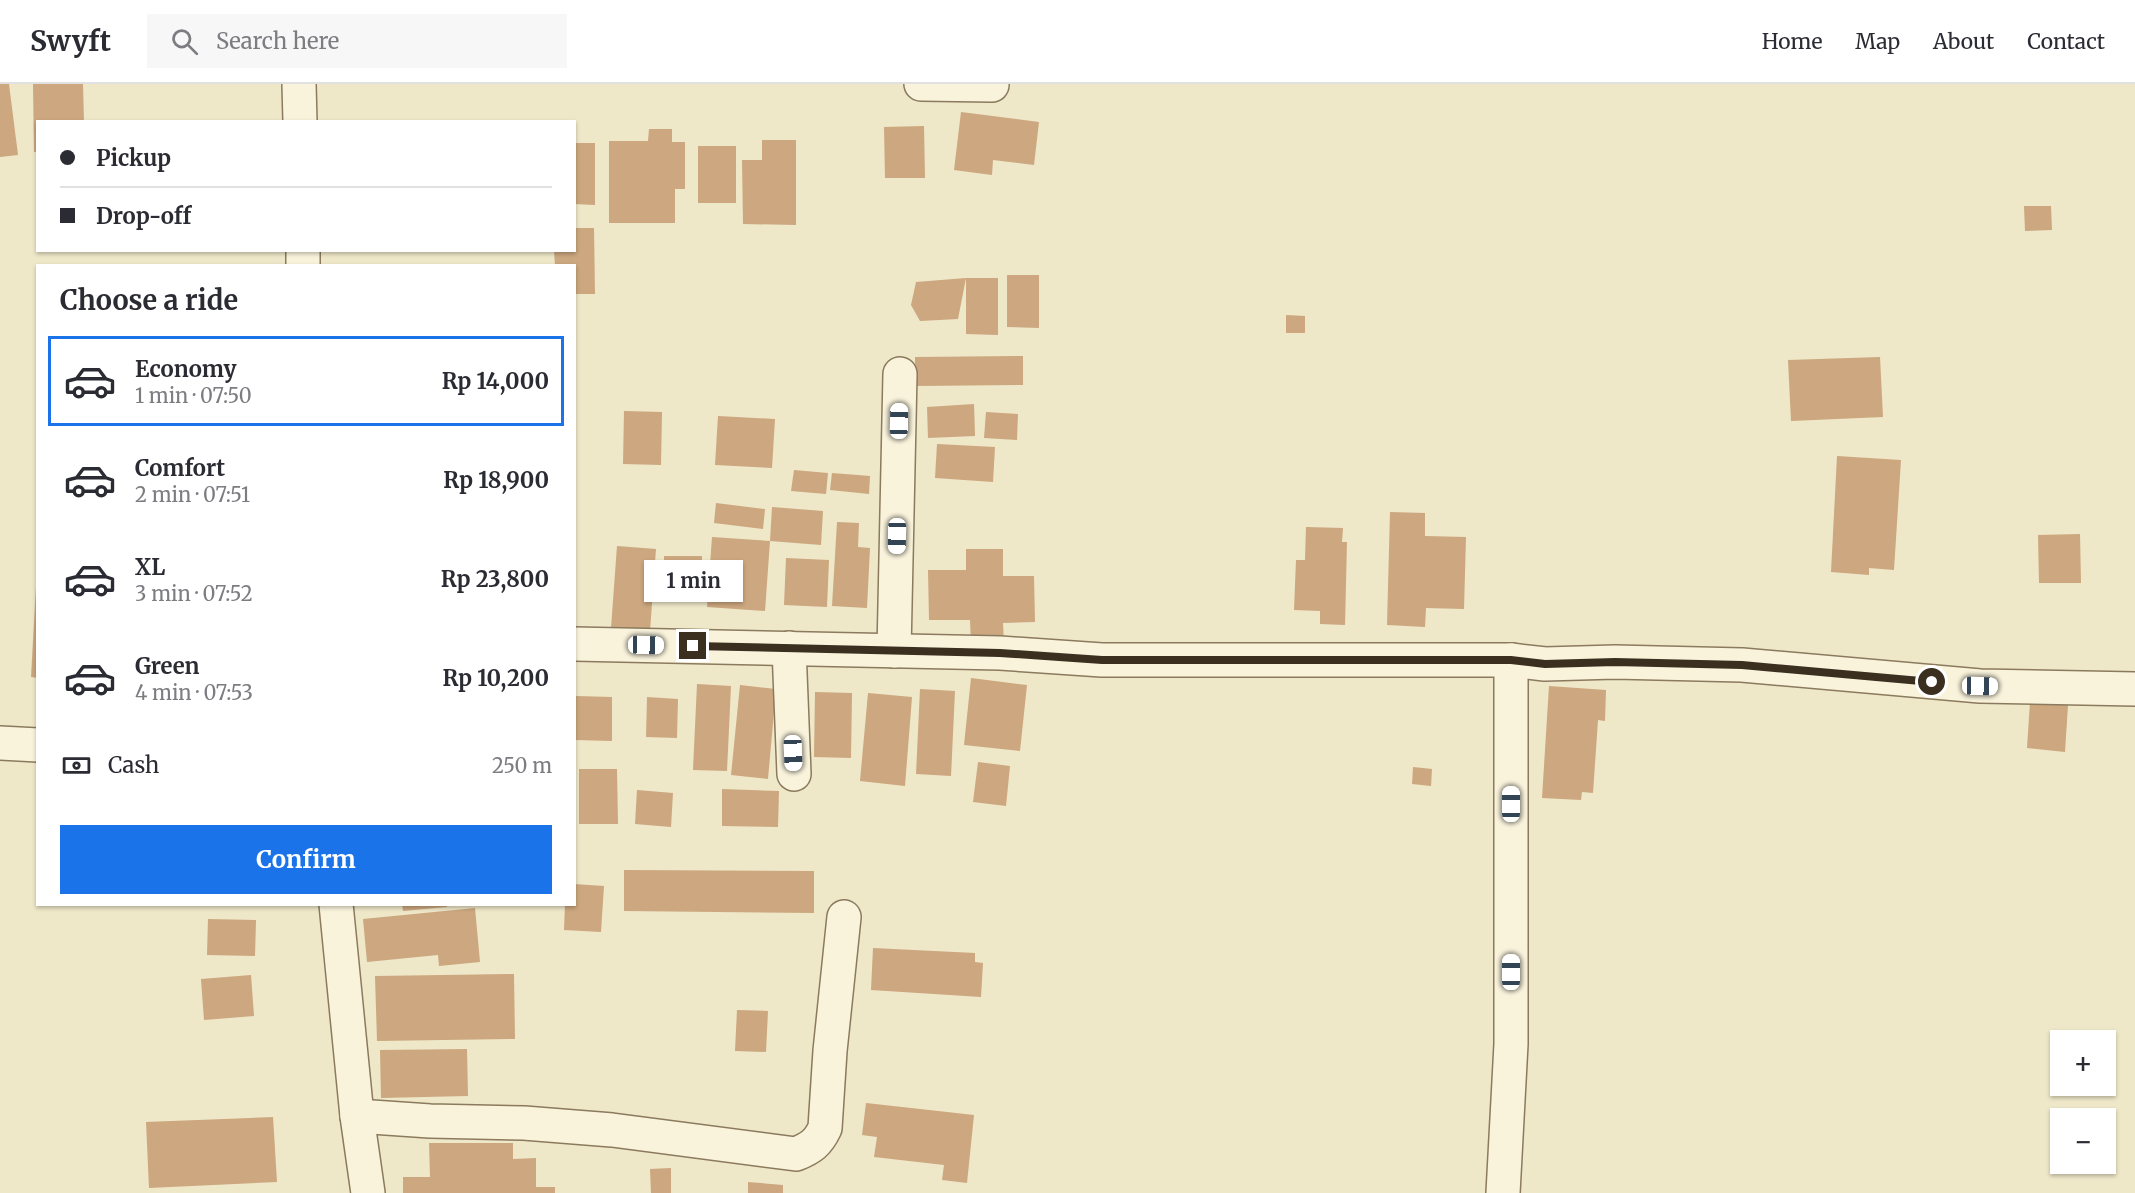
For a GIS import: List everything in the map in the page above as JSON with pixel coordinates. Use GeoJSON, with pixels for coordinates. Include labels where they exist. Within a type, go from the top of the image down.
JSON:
{"type":"FeatureCollection","features":[{"type":"Feature","properties":{"kind":"street"},"geometry":{"type":"LineString","coordinates":[[299,84],[300,120]]}},
{"type":"Feature","properties":{"kind":"street"},"geometry":{"type":"LineString","coordinates":[[921,84],[992,85]]}},
{"type":"Feature","properties":{"kind":"street"},"geometry":{"type":"LineString","coordinates":[[894,651],[900,374]]}},
{"type":"Feature","properties":{"kind":"street"},"geometry":{"type":"LineString","coordinates":[[576,644],[1000,653],[1102,660],[1511,660],[1545,664],[1615,662],[1742,665],[1980,686],[2135,689]]}},
{"type":"Feature","properties":{"kind":"street"},"geometry":{"type":"LineString","coordinates":[[789,648],[794,774]]}},
{"type":"Feature","properties":{"kind":"street"},"geometry":{"type":"LineString","coordinates":[[1503,1193],[1511,1044],[1511,660]]}},
{"type":"Feature","properties":{"kind":"street"},"geometry":{"type":"LineString","coordinates":[[0,742],[36,745]]}},
{"type":"Feature","properties":{"kind":"street"},"geometry":{"type":"LineString","coordinates":[[336,906],[357,1116],[368,1193]]}},
{"type":"Feature","properties":{"kind":"street"},"geometry":{"type":"LineString","coordinates":[[357,1116],[430,1121],[524,1123],[601,1129],[796,1154],[813,1147],[820,1140],[825,1128],[830,1051],[844,917]]}},
{"type":"Feature","properties":{"kind":"building"},"geometry":{"type":"Polygon","coordinates":[[[0,84],[9,84],[18,155],[0,157],[0,84]]]}},
{"type":"Feature","properties":{"kind":"building"},"geometry":{"type":"Polygon","coordinates":[[[33,84],[83,84],[84,120],[36,120],[36,152],[34,152],[33,84]]]}},
{"type":"Feature","properties":{"kind":"building"},"geometry":{"type":"Polygon","coordinates":[[[961,112],[1039,122],[1034,165],[993,160],[992,175],[954,170],[961,112]]]}},
{"type":"Feature","properties":{"kind":"building"},"geometry":{"type":"Polygon","coordinates":[[[924,126],[925,178],[885,178],[884,127],[924,126]]]}},
{"type":"Feature","properties":{"kind":"building"},"geometry":{"type":"Polygon","coordinates":[[[649,129],[672,129],[672,142],[685,142],[685,189],[675,189],[675,223],[609,223],[609,141],[648,141],[649,129]]]}},
{"type":"Feature","properties":{"kind":"building"},"geometry":{"type":"Polygon","coordinates":[[[762,140],[796,140],[796,225],[743,224],[742,160],[762,160],[762,140]]]}},
{"type":"Feature","properties":{"kind":"building"},"geometry":{"type":"Polygon","coordinates":[[[576,143],[595,143],[595,205],[576,204],[576,143]]]}},
{"type":"Feature","properties":{"kind":"building"},"geometry":{"type":"Polygon","coordinates":[[[698,146],[736,146],[736,203],[698,203],[698,146]]]}},
{"type":"Feature","properties":{"kind":"building"},"geometry":{"type":"Polygon","coordinates":[[[2024,206],[2051,206],[2052,230],[2025,231],[2024,206]]]}},
{"type":"Feature","properties":{"kind":"building"},"geometry":{"type":"Polygon","coordinates":[[[576,228],[594,228],[595,294],[576,294],[576,264],[555,264],[554,252],[576,252],[576,228]]]}},
{"type":"Feature","properties":{"kind":"building"},"geometry":{"type":"Polygon","coordinates":[[[1007,275],[1039,275],[1039,328],[1007,327],[1007,275]]]}},
{"type":"Feature","properties":{"kind":"building"},"geometry":{"type":"Polygon","coordinates":[[[966,278],[958,319],[920,321],[911,305],[916,282],[966,278]]]}},
{"type":"Feature","properties":{"kind":"building"},"geometry":{"type":"Polygon","coordinates":[[[966,278],[998,278],[998,335],[966,334],[966,278]]]}},
{"type":"Feature","properties":{"kind":"building"},"geometry":{"type":"Polygon","coordinates":[[[1286,315],[1305,316],[1305,333],[1286,333],[1286,315]]]}},
{"type":"Feature","properties":{"kind":"building"},"geometry":{"type":"Polygon","coordinates":[[[1023,356],[1023,385],[915,386],[915,357],[1023,356]]]}},
{"type":"Feature","properties":{"kind":"building"},"geometry":{"type":"Polygon","coordinates":[[[1880,357],[1883,417],[1791,421],[1788,360],[1880,357]]]}},
{"type":"Feature","properties":{"kind":"building"},"geometry":{"type":"Polygon","coordinates":[[[974,404],[975,436],[928,438],[927,407],[974,404]]]}},
{"type":"Feature","properties":{"kind":"building"},"geometry":{"type":"Polygon","coordinates":[[[624,411],[662,412],[661,465],[623,464],[624,411]]]}},
{"type":"Feature","properties":{"kind":"building"},"geometry":{"type":"Polygon","coordinates":[[[986,412],[1018,414],[1017,440],[984,438],[986,412]]]}},
{"type":"Feature","properties":{"kind":"building"},"geometry":{"type":"Polygon","coordinates":[[[718,416],[775,419],[772,468],[715,465],[718,416]]]}},
{"type":"Feature","properties":{"kind":"building"},"geometry":{"type":"Polygon","coordinates":[[[937,444],[995,447],[993,482],[935,478],[937,444]]]}},
{"type":"Feature","properties":{"kind":"building"},"geometry":{"type":"Polygon","coordinates":[[[1837,456],[1901,460],[1894,570],[1869,568],[1869,575],[1831,572],[1837,456]]]}},
{"type":"Feature","properties":{"kind":"building"},"geometry":{"type":"Polygon","coordinates":[[[794,470],[828,473],[826,494],[791,491],[794,470]]]}},
{"type":"Feature","properties":{"kind":"building"},"geometry":{"type":"Polygon","coordinates":[[[832,473],[870,476],[869,494],[830,490],[832,473]]]}},
{"type":"Feature","properties":{"kind":"building"},"geometry":{"type":"Polygon","coordinates":[[[716,503],[765,509],[763,529],[714,523],[716,503]]]}},
{"type":"Feature","properties":{"kind":"building"},"geometry":{"type":"Polygon","coordinates":[[[772,507],[823,511],[821,545],[770,541],[772,507]]]}},
{"type":"Feature","properties":{"kind":"building"},"geometry":{"type":"Polygon","coordinates":[[[1390,512],[1425,513],[1425,536],[1466,537],[1464,609],[1426,608],[1425,627],[1387,625],[1390,512]]]}},
{"type":"Feature","properties":{"kind":"building"},"geometry":{"type":"Polygon","coordinates":[[[837,522],[859,523],[858,547],[870,548],[867,608],[832,606],[837,522]]]}},
{"type":"Feature","properties":{"kind":"building"},"geometry":{"type":"Polygon","coordinates":[[[1306,527],[1343,528],[1342,542],[1347,542],[1345,625],[1320,624],[1320,611],[1294,610],[1296,560],[1305,560],[1306,527]]]}},
{"type":"Feature","properties":{"kind":"building"},"geometry":{"type":"Polygon","coordinates":[[[2080,534],[2081,583],[2039,583],[2038,535],[2080,534]]]}},
{"type":"Feature","properties":{"kind":"building"},"geometry":{"type":"Polygon","coordinates":[[[712,537],[770,541],[765,611],[707,607],[712,537]]]}},
{"type":"Feature","properties":{"kind":"building"},"geometry":{"type":"Polygon","coordinates":[[[617,546],[656,549],[650,631],[611,628],[617,546]]]}},
{"type":"Feature","properties":{"kind":"building"},"geometry":{"type":"Polygon","coordinates":[[[966,549],[1003,549],[1003,576],[1034,576],[1035,622],[1003,623],[1004,644],[971,644],[970,620],[929,620],[928,570],[966,570],[966,549]]]}},
{"type":"Feature","properties":{"kind":"building"},"geometry":{"type":"Polygon","coordinates":[[[664,556],[702,556],[702,599],[665,599],[664,556]]]}},
{"type":"Feature","properties":{"kind":"building"},"geometry":{"type":"Polygon","coordinates":[[[786,558],[829,560],[827,607],[784,605],[786,558]]]}},
{"type":"Feature","properties":{"kind":"building"},"geometry":{"type":"Polygon","coordinates":[[[36,587],[36,678],[31,677],[36,587]]]}},
{"type":"Feature","properties":{"kind":"building"},"geometry":{"type":"Polygon","coordinates":[[[971,678],[1027,685],[1020,751],[964,745],[971,678]]]}},
{"type":"Feature","properties":{"kind":"building"},"geometry":{"type":"Polygon","coordinates":[[[697,684],[731,686],[727,771],[693,770],[697,684]]]}},
{"type":"Feature","properties":{"kind":"building"},"geometry":{"type":"Polygon","coordinates":[[[740,685],[776,689],[768,779],[731,775],[740,685]]]}},
{"type":"Feature","properties":{"kind":"building"},"geometry":{"type":"Polygon","coordinates":[[[1549,686],[1606,690],[1605,721],[1598,720],[1593,793],[1582,792],[1581,800],[1542,798],[1549,686]]]}},
{"type":"Feature","properties":{"kind":"building"},"geometry":{"type":"Polygon","coordinates":[[[920,689],[955,691],[951,776],[916,774],[920,689]]]}},
{"type":"Feature","properties":{"kind":"building"},"geometry":{"type":"Polygon","coordinates":[[[815,692],[852,693],[851,758],[814,757],[815,692]]]}},
{"type":"Feature","properties":{"kind":"building"},"geometry":{"type":"Polygon","coordinates":[[[868,693],[912,697],[905,786],[860,781],[868,693]]]}},
{"type":"Feature","properties":{"kind":"building"},"geometry":{"type":"Polygon","coordinates":[[[576,696],[612,697],[612,741],[576,740],[576,696]]]}},
{"type":"Feature","properties":{"kind":"building"},"geometry":{"type":"Polygon","coordinates":[[[647,697],[678,699],[677,738],[646,737],[647,697]]]}},
{"type":"Feature","properties":{"kind":"building"},"geometry":{"type":"Polygon","coordinates":[[[2030,702],[2068,705],[2065,752],[2027,748],[2030,702]]]}},
{"type":"Feature","properties":{"kind":"building"},"geometry":{"type":"Polygon","coordinates":[[[978,762],[1010,766],[1006,806],[973,802],[978,762]]]}},
{"type":"Feature","properties":{"kind":"building"},"geometry":{"type":"Polygon","coordinates":[[[1413,767],[1432,769],[1431,786],[1412,784],[1413,767]]]}},
{"type":"Feature","properties":{"kind":"building"},"geometry":{"type":"Polygon","coordinates":[[[579,769],[617,769],[618,824],[579,824],[579,769]]]}},
{"type":"Feature","properties":{"kind":"building"},"geometry":{"type":"Polygon","coordinates":[[[722,789],[779,791],[778,827],[722,826],[722,789]]]}},
{"type":"Feature","properties":{"kind":"building"},"geometry":{"type":"Polygon","coordinates":[[[637,790],[673,793],[671,827],[635,824],[637,790]]]}},
{"type":"Feature","properties":{"kind":"building"},"geometry":{"type":"Polygon","coordinates":[[[624,870],[814,871],[814,913],[624,911],[624,870]]]}},
{"type":"Feature","properties":{"kind":"building"},"geometry":{"type":"Polygon","coordinates":[[[576,884],[604,886],[601,932],[564,930],[565,906],[576,906],[576,884]]]}},
{"type":"Feature","properties":{"kind":"building"},"geometry":{"type":"Polygon","coordinates":[[[402,906],[447,906],[447,907],[403,911],[402,906]]]}},
{"type":"Feature","properties":{"kind":"building"},"geometry":{"type":"Polygon","coordinates":[[[475,908],[480,962],[439,966],[438,955],[367,962],[363,919],[475,908]]]}},
{"type":"Feature","properties":{"kind":"building"},"geometry":{"type":"Polygon","coordinates":[[[208,919],[256,920],[255,956],[207,955],[208,919]]]}},
{"type":"Feature","properties":{"kind":"building"},"geometry":{"type":"Polygon","coordinates":[[[873,948],[975,953],[975,962],[983,963],[981,997],[871,990],[873,948]]]}},
{"type":"Feature","properties":{"kind":"building"},"geometry":{"type":"Polygon","coordinates":[[[514,974],[515,1039],[377,1041],[375,976],[514,974]]]}},
{"type":"Feature","properties":{"kind":"building"},"geometry":{"type":"Polygon","coordinates":[[[251,975],[254,1016],[204,1020],[201,979],[251,975]]]}},
{"type":"Feature","properties":{"kind":"building"},"geometry":{"type":"Polygon","coordinates":[[[737,1010],[768,1011],[766,1052],[735,1051],[737,1010]]]}},
{"type":"Feature","properties":{"kind":"building"},"geometry":{"type":"Polygon","coordinates":[[[467,1049],[468,1096],[381,1098],[380,1050],[467,1049]]]}},
{"type":"Feature","properties":{"kind":"building"},"geometry":{"type":"Polygon","coordinates":[[[866,1103],[974,1115],[967,1183],[942,1180],[944,1165],[874,1157],[877,1137],[862,1135],[866,1103]]]}},
{"type":"Feature","properties":{"kind":"building"},"geometry":{"type":"Polygon","coordinates":[[[273,1117],[277,1182],[149,1188],[146,1122],[273,1117]]]}},
{"type":"Feature","properties":{"kind":"building"},"geometry":{"type":"Polygon","coordinates":[[[429,1143],[513,1143],[513,1159],[536,1158],[536,1187],[555,1187],[555,1193],[403,1193],[403,1177],[430,1177],[429,1143]]]}},
{"type":"Feature","properties":{"kind":"building"},"geometry":{"type":"Polygon","coordinates":[[[671,1168],[671,1193],[651,1193],[650,1169],[671,1168]]]}},
{"type":"Feature","properties":{"kind":"building"},"geometry":{"type":"Polygon","coordinates":[[[748,1182],[783,1185],[783,1193],[748,1193],[748,1182]]]}},
{"type":"Feature","properties":{"kind":"route"},"geometry":{"type":"LineString","coordinates":[[693,646],[1000,653],[1102,660],[1511,660],[1545,664],[1615,662],[1742,665],[1932,682]]}}]}
